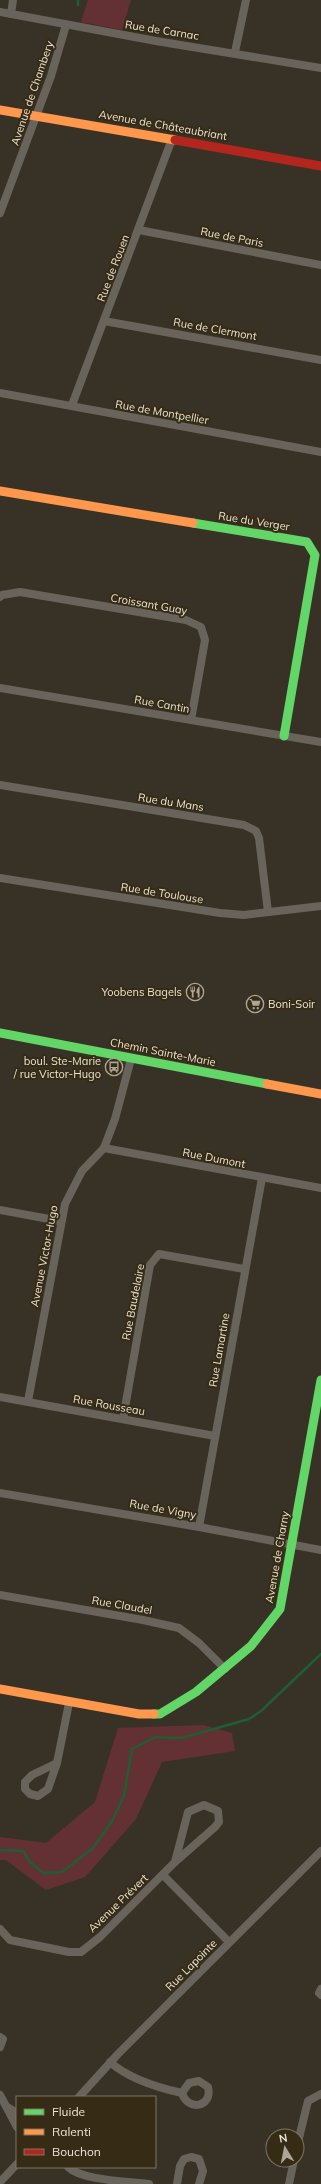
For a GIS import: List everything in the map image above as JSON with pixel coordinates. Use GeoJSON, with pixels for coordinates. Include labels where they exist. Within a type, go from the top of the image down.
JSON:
{"type":"FeatureCollection","features":[{"type":"Feature","properties":{"kind":"street"},"geometry":{"type":"LineString","coordinates":[[11,14],[13,0]]}},
{"type":"Feature","properties":{"kind":"street"},"geometry":{"type":"LineString","coordinates":[[236,52],[246,0]]}},
{"type":"Feature","properties":{"kind":"street","name":"Rue de Carnac"},"geometry":{"type":"LineString","coordinates":[[0,12],[66,25],[236,52],[321,68]]}},
{"type":"Feature","properties":{"kind":"street","name":"Avenue de Chambery"},"geometry":{"type":"LineString","coordinates":[[0,212],[51,76],[66,25]]}},
{"type":"Feature","properties":{"kind":"street","name":"Avenue de Châteaubriant"},"geometry":{"type":"LineString","coordinates":[[0,110],[321,166]]}},
{"type":"Feature","properties":{"kind":"street","name":"Rue de Rouen"},"geometry":{"type":"LineString","coordinates":[[72,405],[172,139]]}},
{"type":"Feature","properties":{"kind":"street","name":"Rue de Paris"},"geometry":{"type":"LineString","coordinates":[[139,230],[321,265]]}},
{"type":"Feature","properties":{"kind":"street","name":"Rue de Clermont"},"geometry":{"type":"LineString","coordinates":[[104,321],[321,360]]}},
{"type":"Feature","properties":{"kind":"street","name":"Rue de Montpellier"},"geometry":{"type":"LineString","coordinates":[[0,393],[72,405],[321,452]]}},
{"type":"Feature","properties":{"kind":"street","name":"Rue du Verger"},"geometry":{"type":"LineString","coordinates":[[0,491],[307,542],[315,555],[284,736]]}},
{"type":"Feature","properties":{"kind":"street","name":"Croissant Guay"},"geometry":{"type":"LineString","coordinates":[[0,597],[2,595],[20,592],[186,620],[201,627],[205,640],[191,720]]}},
{"type":"Feature","properties":{"kind":"street","name":"Rue Cantin"},"geometry":{"type":"LineString","coordinates":[[0,688],[321,742]]}},
{"type":"Feature","properties":{"kind":"street","name":"Rue du Mans"},"geometry":{"type":"LineString","coordinates":[[0,785],[244,825],[256,831],[259,838],[268,912]]}},
{"type":"Feature","properties":{"kind":"street","name":"Rue de Toulouse"},"geometry":{"type":"LineString","coordinates":[[0,878],[220,913],[244,915],[321,906]]}},
{"type":"Feature","properties":{"kind":"street","name":"Chemin Sainte-Marie"},"geometry":{"type":"LineString","coordinates":[[0,1033],[321,1094]]}},
{"type":"Feature","properties":{"kind":"street","name":"Avenue Victor-Hugo"},"geometry":{"type":"LineString","coordinates":[[28,1401],[60,1221],[65,1204],[82,1171],[104,1148],[115,1120],[131,1059]]}},
{"type":"Feature","properties":{"kind":"street","name":"Rue Dumont"},"geometry":{"type":"LineString","coordinates":[[104,1148],[321,1188]]}},
{"type":"Feature","properties":{"kind":"street","name":"Rue Lamartine"},"geometry":{"type":"LineString","coordinates":[[199,1527],[244,1270],[262,1178]]}},
{"type":"Feature","properties":{"kind":"street"},"geometry":{"type":"LineString","coordinates":[[0,1210],[60,1221]]}},
{"type":"Feature","properties":{"kind":"street","name":"Rue Baudelaire"},"geometry":{"type":"LineString","coordinates":[[123,1419],[150,1265],[153,1260],[159,1254],[244,1270]]}},
{"type":"Feature","properties":{"kind":"street","name":"Avenue de Charny"},"geometry":{"type":"LineString","coordinates":[[0,1689],[69,1703],[140,1714],[160,1714],[196,1692],[251,1646],[280,1609],[321,1380]]}},
{"type":"Feature","properties":{"kind":"street","name":"Rue Rousseau"},"geometry":{"type":"LineString","coordinates":[[0,1397],[215,1436]]}},
{"type":"Feature","properties":{"kind":"street","name":"Rue de Vigny"},"geometry":{"type":"LineString","coordinates":[[0,1493],[199,1527],[321,1550]]}},
{"type":"Feature","properties":{"kind":"street","name":"Rue Claudel"},"geometry":{"type":"LineString","coordinates":[[0,1595],[143,1620],[179,1628],[199,1643],[225,1669]]}},
{"type":"Feature","properties":{"kind":"street"},"geometry":{"type":"LineString","coordinates":[[57,1763],[69,1703]]}},
{"type":"Feature","properties":{"kind":"street"},"geometry":{"type":"LineString","coordinates":[[163,1875],[175,1862],[215,1827],[219,1822],[218,1812],[204,1805],[188,1812],[175,1862]]}},
{"type":"Feature","properties":{"kind":"street","name":"Rue Lapointe"},"geometry":{"type":"LineString","coordinates":[[80,2096],[110,2062],[321,1851]]}},
{"type":"Feature","properties":{"kind":"street","name":"Avenue Prévert"},"geometry":{"type":"LineString","coordinates":[[0,1929],[10,1940],[69,1952],[81,1952],[100,1937],[163,1875],[229,1942]]}},
{"type":"Feature","properties":{"kind":"street"},"geometry":{"type":"LineString","coordinates":[[321,1989],[319,1993],[321,1995]]}},
{"type":"Feature","properties":{"kind":"street"},"geometry":{"type":"LineString","coordinates":[[0,2037],[3,2039],[0,2047]]}},
{"type":"Feature","properties":{"kind":"street"},"geometry":{"type":"LineString","coordinates":[[110,2062],[121,2070],[165,2089],[182,2092]]}},
{"type":"Feature","properties":{"kind":"street"},"geometry":{"type":"LineString","coordinates":[[301,2128],[308,2101],[321,2094]]}},
{"type":"Feature","properties":{"kind":"street"},"geometry":{"type":"LineString","coordinates":[[0,2095],[16,2125]]}},
{"type":"Feature","properties":{"kind":"street"},"geometry":{"type":"LineString","coordinates":[[6,2106],[16,2112]]}},
{"type":"Feature","properties":{"kind":"street"},"geometry":{"type":"LineString","coordinates":[[177,2184],[180,2166],[184,2159],[191,2157],[199,2159],[203,2171],[199,2184]]}},
{"type":"Feature","properties":{"kind":"street"},"geometry":{"type":"LineString","coordinates":[[0,2182],[16,2165]]}},
{"type":"Feature","properties":{"kind":"street"},"geometry":{"type":"LineString","coordinates":[[69,2168],[86,2176],[149,2184]]}},
{"type":"Feature","properties":{"kind":"street"},"geometry":{"type":"LineString","coordinates":[[289,2184],[292,2168]]}},
{"type":"Feature","properties":{"kind":"shaded area"},"geometry":{"type":"Polygon","coordinates":[[[88,0],[131,0],[122,30],[81,22],[88,0]]]}},
{"type":"Feature","properties":{"kind":"shaded area"},"geometry":{"type":"Polygon","coordinates":[[[203,1725],[232,1733],[235,1751],[162,1762],[136,1819],[85,1877],[46,1890],[6,1860],[0,1860],[0,1837],[46,1843],[95,1802],[118,1728],[203,1725]]]}},
{"type":"Feature","properties":{"kind":"waterway"},"geometry":{"type":"LineString","coordinates":[[78,0],[78,5]]}},
{"type":"Feature","properties":{"kind":"waterway"},"geometry":{"type":"LineString","coordinates":[[0,1850],[23,1851],[30,1862],[43,1873],[62,1872],[93,1848],[112,1821],[124,1796],[132,1749],[155,1737],[182,1738],[249,1719],[261,1711],[321,1654]]}},
{"type":"Feature","properties":{"kind":"traffic: fast"},"geometry":{"type":"LineString","coordinates":[[193,523],[307,542],[315,555],[284,736]]}},
{"type":"Feature","properties":{"kind":"traffic: fast"},"geometry":{"type":"LineString","coordinates":[[0,1033],[267,1084]]}},
{"type":"Feature","properties":{"kind":"traffic: fast"},"geometry":{"type":"LineString","coordinates":[[154,1714],[160,1714],[196,1692],[251,1646],[280,1609],[321,1380]]}},
{"type":"Feature","properties":{"kind":"traffic: slow"},"geometry":{"type":"LineString","coordinates":[[0,110],[175,140]]}},
{"type":"Feature","properties":{"kind":"traffic: slow"},"geometry":{"type":"LineString","coordinates":[[0,491],[193,523]]}},
{"type":"Feature","properties":{"kind":"traffic: slow"},"geometry":{"type":"LineString","coordinates":[[267,1084],[321,1094]]}},
{"type":"Feature","properties":{"kind":"traffic: slow"},"geometry":{"type":"LineString","coordinates":[[0,1689],[139,1714],[154,1714]]}},
{"type":"Feature","properties":{"kind":"traffic: jam"},"geometry":{"type":"LineString","coordinates":[[175,140],[321,166]]}},
{"type":"Feature","properties":{"kind":"place","name":"Yoobens Bagels"},"geometry":{"type":"Point","coordinates":[195,992]}},
{"type":"Feature","properties":{"kind":"place","name":"Boni-Soir"},"geometry":{"type":"Point","coordinates":[255,1004]}},
{"type":"Feature","properties":{"kind":"place","name":"boul. Ste-Marie / rue Victor-Hugo"},"geometry":{"type":"Point","coordinates":[114,1067]}}]}
